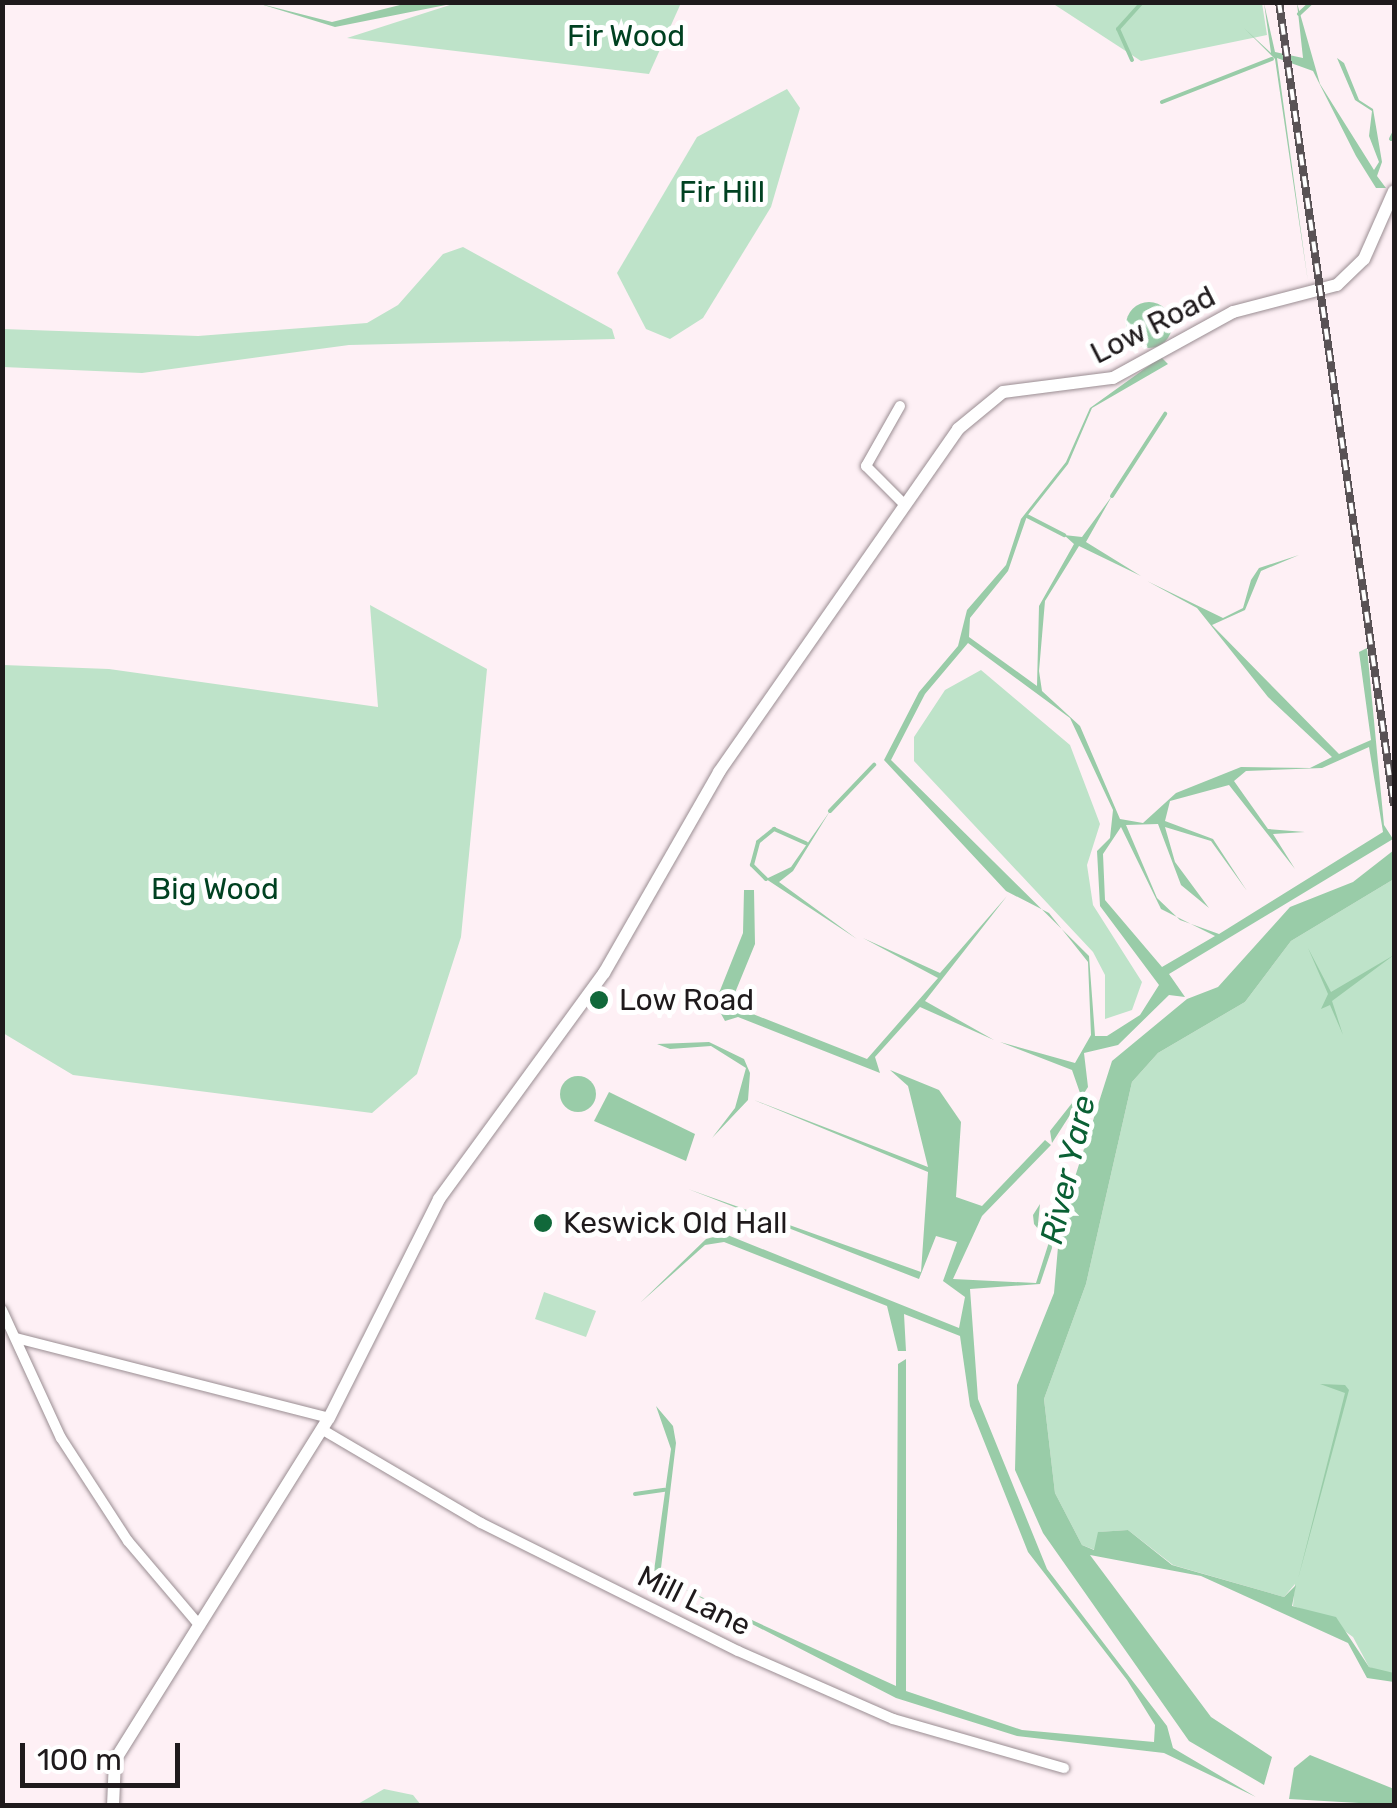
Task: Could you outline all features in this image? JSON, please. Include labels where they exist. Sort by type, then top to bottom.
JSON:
[{"type":"street","name":"Low Road","points":[[113,1806],[111,1768],[326,1424],[439,1199],[604,973],[719,772],[904,504],[989,398],[1113,378],[1233,312],[1337,284],[1358,268],[1394,191]]},
{"type":"street","points":[[900,406],[866,466],[904,504]]},
{"type":"street","points":[[2,1310],[61,1438],[128,1541],[200,1626]]},
{"type":"street","name":"Mill Lane","points":[[16,1338],[326,1424],[481,1523],[738,1651],[893,1719],[1064,1768]]},
{"type":"green space","name":"Fir Wood","points":[[456,3],[681,3],[649,74],[347,38]]},
{"type":"green space","points":[[1052,3],[1262,3],[1267,35],[1141,61]]},
{"type":"green space","name":"Fir Hill","points":[[787,89],[800,108],[771,207],[703,318],[670,339],[646,329],[617,273],[697,137]]},
{"type":"green space","points":[[463,247],[612,329],[615,339],[349,345],[142,373],[3,367],[3,329],[198,336],[367,323],[398,305],[443,254]]},
{"type":"green space","name":"Big Wood","points":[[370,605],[487,669],[461,937],[417,1074],[372,1113],[73,1075],[3,1033],[3,665],[109,669],[378,707]]},
{"type":"green space","points":[[981,670],[1070,745],[1100,824],[1087,865],[1093,905],[1142,982],[1132,1010],[1105,1019],[1105,975],[1093,952],[914,761],[914,737],[945,690]]},
{"type":"green space","points":[[1394,879],[1394,1673],[1388,1674],[1369,1667],[1353,1637],[1325,1617],[1293,1606],[1295,1584],[1284,1597],[1173,1565],[1128,1530],[1099,1532],[1095,1550],[1082,1545],[1055,1493],[1044,1399],[1086,1284],[1132,1082],[1158,1053],[1245,1002],[1291,941]]},
{"type":"green space","points":[[544,1292],[596,1311],[586,1337],[535,1319]]},
{"type":"green space","points":[[384,1789],[413,1795],[421,1805],[356,1805]]},
{"type":"shaded area","points":[[257,3],[332,22],[404,4],[456,3],[335,27]]},
{"type":"shaded area","points":[[1264,3],[1275,52],[1303,58],[1297,3],[1320,84],[1374,170],[1379,162],[1369,136],[1372,111],[1355,100],[1337,58],[1344,63],[1359,100],[1373,109],[1382,162],[1377,176],[1386,188],[1376,188],[1356,156],[1313,71],[1277,58],[1308,282],[1275,59],[1244,28],[1271,53]]},
{"type":"shaded area","points":[[1149,302],[1165,309],[1172,325],[1165,341],[1149,348],[1133,341],[1126,325],[1133,309]]},
{"type":"shaded area","points":[[1161,357],[1168,364],[1092,408],[1068,464],[1027,516],[1008,571],[970,618],[969,637],[1037,686],[1039,606],[1074,544],[1064,535],[1082,537],[1112,496],[1086,542],[1141,576],[1079,546],[1045,601],[1039,671],[1042,691],[1080,726],[1120,819],[1143,823],[1176,793],[1241,767],[1310,768],[1332,757],[1268,697],[1197,608],[1147,581],[1223,618],[1243,608],[1259,568],[1299,555],[1261,571],[1245,610],[1212,625],[1339,754],[1371,740],[1359,652],[1367,648],[1384,825],[1393,839],[1169,974],[1185,997],[1169,995],[1118,1045],[1084,1053],[1088,1087],[1052,1143],[1050,1131],[1080,1093],[1072,1070],[1000,1042],[1075,1063],[1091,1035],[1088,962],[1062,929],[1089,956],[1095,1036],[1107,1036],[1140,1015],[1159,985],[1100,906],[1097,851],[1110,838],[1113,810],[1070,718],[968,643],[925,694],[891,760],[1042,909],[1006,891],[884,760],[919,692],[958,646],[967,610],[1006,565],[1021,519],[1066,462],[1090,408]],"holes":[[[1369,747],[1383,832],[1219,934],[1191,924],[1215,936],[1162,967],[1105,900],[1103,854],[1121,827],[1161,909],[1177,917],[1157,898],[1126,825],[1158,824],[1181,885],[1209,908],[1175,862],[1165,827],[1211,841],[1247,891],[1213,839],[1165,821],[1170,801],[1229,785],[1295,869],[1273,834],[1305,832],[1268,829],[1234,781],[1246,771],[1322,768]]]},
{"type":"shaded area","points":[[830,811],[793,871],[779,882],[857,939],[766,879],[791,867]]},
{"type":"shaded area","points":[[1394,850],[1394,879],[1291,941],[1245,1002],[1158,1053],[1132,1082],[1086,1284],[1044,1399],[1055,1493],[1082,1545],[1094,1550],[1098,1532],[1128,1530],[1172,1565],[1284,1597],[1296,1585],[1292,1606],[1336,1617],[1369,1667],[1394,1673],[1394,1682],[1367,1678],[1348,1643],[1201,1576],[1090,1555],[1211,1717],[1272,1757],[1264,1785],[1189,1741],[1043,1533],[1015,1470],[1017,1385],[1054,1293],[1060,1224],[1112,1061],[1187,999],[1218,987],[1290,907],[1353,882]]},
{"type":"shaded area","points":[[744,890],[754,890],[755,944],[730,1005],[867,1059],[938,978],[863,938],[940,973],[1007,896],[925,1001],[994,1040],[920,1007],[875,1057],[880,1073],[738,1017],[725,1021],[715,1003],[743,933]]},
{"type":"shaded area","points":[[1308,948],[1331,992],[1394,955],[1332,1001],[1343,1035],[1330,1005],[1321,1009],[1328,994]]},
{"type":"shaded area","points":[[709,1042],[744,1059],[750,1073],[748,1100],[712,1138],[735,1108],[746,1068],[711,1046],[670,1049],[657,1044]]},
{"type":"shaded area","points":[[890,1070],[939,1090],[961,1122],[956,1197],[982,1206],[1045,1140],[1051,1145],[982,1216],[953,1279],[1036,1283],[1049,1242],[1034,1224],[1033,1215],[1040,1204],[1038,1224],[1051,1238],[1052,1248],[1040,1284],[970,1289],[978,1399],[1047,1569],[1167,1726],[1173,1748],[1256,1797],[1164,1753],[1017,1736],[896,1698],[684,1589],[896,1686],[898,1364],[906,1359],[906,1691],[1022,1730],[1154,1742],[1155,1725],[1127,1680],[1028,1552],[970,1406],[960,1336],[904,1314],[906,1351],[898,1351],[887,1306],[724,1242],[705,1245],[640,1303],[706,1239],[725,1234],[959,1328],[965,1297],[943,1281],[957,1242],[936,1236],[919,1279],[688,1189],[921,1272],[928,1172],[754,1100],[928,1167],[908,1086]]},
{"type":"shaded area","points":[[578,1076],[591,1081],[596,1094],[591,1107],[578,1112],[565,1107],[560,1094],[565,1081]]},
{"type":"shaded area","points":[[609,1092],[695,1134],[686,1161],[594,1121]]},
{"type":"shaded area","points":[[1320,1384],[1345,1385],[1349,1390],[1298,1579],[1345,1393]]},
{"type":"shaded area","points":[[656,1406],[673,1426],[676,1443],[661,1568],[681,1587],[654,1571],[671,1449]]},
{"type":"shaded area","points":[[1310,1755],[1394,1789],[1394,1805],[1289,1799],[1294,1768]]},
{"type":"waterway","points":[[1132,60],[1118,29],[1142,2]]},
{"type":"waterway","points":[[1299,14],[1312,2]]},
{"type":"waterway","points":[[1162,102],[1272,59]]},
{"type":"waterway","points":[[1391,139],[1394,133]]},
{"type":"waterway","points":[[1112,496],[1165,414]]},
{"type":"waterway","points":[[1027,516],[1064,535]]},
{"type":"waterway","points":[[830,811],[874,765]]},
{"type":"waterway","points":[[766,879],[752,865],[758,842],[774,829],[806,843]]},
{"type":"waterway","points":[[635,1494],[665,1490]]},
{"type":"railway","points":[[1279,2],[1394,806]]},
{"type":"place","name":"Low Road","points":[[599,1000]]},
{"type":"place","name":"Keswick Old Hall","points":[[543,1223]]},
{"type":"water label","name":"River Yare","points":[[1068,1170]]}]
